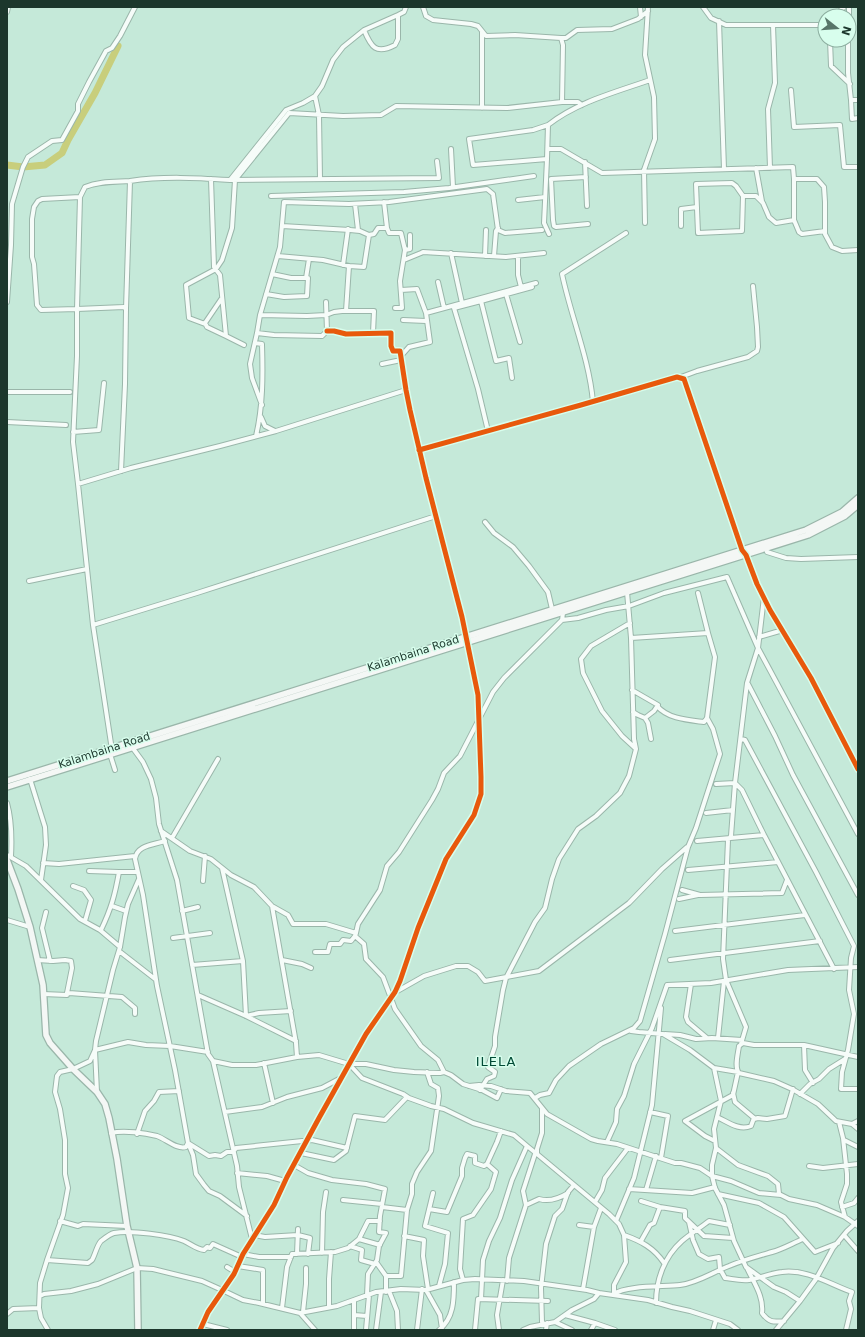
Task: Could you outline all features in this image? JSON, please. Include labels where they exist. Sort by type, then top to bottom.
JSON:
[{"type":"main road","name":"Kalambaina Road","points":[[7,781],[112,751],[552,609],[765,546],[806,530],[842,512],[858,498]]},
{"type":"main road","points":[[765,546],[814,532],[845,516],[858,505]]},
{"type":"main road","points":[[7,787],[112,751],[132,747],[563,613],[744,552]]},
{"type":"main road","points":[[8,857],[9,873],[30,927],[43,994],[46,1035],[50,1043],[97,1092],[107,1111],[117,1159],[127,1229],[137,1268],[138,1330]]},
{"type":"street","points":[[7,12],[8,7]]},
{"type":"street","points":[[7,302],[12,204],[23,166],[28,157],[52,141],[62,140],[78,111],[78,104],[106,51],[112,48],[120,36],[135,7]]},
{"type":"street","points":[[244,345],[207,327],[206,324],[190,318],[186,285],[216,269],[222,260],[232,228],[232,180],[286,110],[303,103],[314,96],[322,86],[333,60],[343,47],[364,30],[404,12],[406,7]]},
{"type":"street","points":[[422,7],[426,16],[433,20],[478,26],[486,36],[561,38],[566,38],[577,30],[612,29],[638,19],[648,9]]},
{"type":"street","points":[[640,7],[641,17]]},
{"type":"street","points":[[703,7],[711,18],[726,24],[817,25]]},
{"type":"street","points":[[645,223],[644,172],[656,139],[654,97],[645,56],[648,9]]},
{"type":"street","points":[[364,30],[369,42],[375,48],[381,50],[395,46],[398,39],[398,15]]},
{"type":"street","points":[[719,21],[724,169]]},
{"type":"street","points":[[770,168],[768,109],[775,83],[773,25]]},
{"type":"street","points":[[482,32],[482,108]]},
{"type":"street","points":[[561,38],[563,45],[562,102]]},
{"type":"street","points":[[830,48],[831,66],[850,84]]},
{"type":"street","points":[[848,48],[852,118],[858,118]]},
{"type":"street","points":[[547,159],[473,165],[469,139],[532,130],[548,125],[555,119],[582,105],[650,80]]},
{"type":"street","points":[[791,90],[794,127],[840,126],[844,167],[858,167]]},
{"type":"street","points":[[314,96],[319,114],[320,179]]},
{"type":"street","points":[[851,100],[858,100]]},
{"type":"street","points":[[232,180],[289,113],[381,115],[396,106],[508,108],[562,102],[578,102],[582,105]]},
{"type":"street","points":[[548,125],[544,223],[549,234]]},
{"type":"street","points":[[451,149],[453,187]]},
{"type":"street","points":[[548,149],[562,149],[602,173],[792,167],[794,179],[794,220],[799,232],[802,234],[825,231]]},
{"type":"street","points":[[115,770],[93,625],[73,442],[77,356],[80,197],[85,186],[102,182],[141,180],[439,178],[437,161]]},
{"type":"street","points":[[585,162],[587,206]]},
{"type":"street","points":[[756,168],[762,202],[769,217],[776,223],[794,220]]},
{"type":"street","points":[[271,196],[404,192],[534,176]]},
{"type":"street","points":[[586,177],[551,179],[552,213],[554,226],[588,224]]},
{"type":"street","points":[[211,179],[214,267],[220,275],[226,336]]},
{"type":"street","points":[[794,179],[817,179],[824,187],[825,234],[832,247],[842,250],[858,250]]},
{"type":"street","points":[[121,471],[125,384],[130,181]]},
{"type":"street","points":[[732,183],[743,196],[742,231],[698,233],[696,184],[732,183]]},
{"type":"street","points":[[262,405],[252,378],[250,366],[260,315],[278,256],[284,202],[355,204],[487,190],[493,194],[498,228],[496,231],[494,256]]},
{"type":"street","points":[[743,196],[756,196],[762,202]]},
{"type":"street","points":[[80,197],[42,199],[38,201],[34,207],[32,219],[32,257],[38,305],[41,310],[124,307],[126,309]]},
{"type":"street","points":[[518,200],[545,197]]},
{"type":"street","points":[[384,202],[389,233],[402,234],[405,250],[400,273],[402,308],[395,308]]},
{"type":"street","points":[[355,204],[358,230]]},
{"type":"street","points":[[681,226],[681,208],[697,208]]},
{"type":"street","points":[[282,226],[358,230],[368,235],[374,234],[378,228],[387,228]]},
{"type":"street","points":[[498,228],[498,230],[505,233],[542,230]]},
{"type":"street","points":[[343,265],[348,230]]},
{"type":"street","points":[[485,256],[486,230]]},
{"type":"street","points":[[593,402],[590,379],[562,274],[626,233]]},
{"type":"street","points":[[278,256],[323,260],[364,268],[368,235]]},
{"type":"street","points":[[405,250],[410,250],[410,235]]},
{"type":"street","points":[[404,260],[423,252],[506,257],[544,253]]},
{"type":"street","points":[[451,253],[462,303]]},
{"type":"street","points":[[518,256],[518,275],[521,287]]},
{"type":"street","points":[[266,294],[284,297],[307,296],[308,278],[306,278],[309,259]]},
{"type":"street","points":[[346,311],[349,266]]},
{"type":"street","points":[[272,274],[291,278],[306,278]]},
{"type":"street","points":[[438,282],[444,308]]},
{"type":"street","points":[[426,312],[536,283]]},
{"type":"street","points":[[420,450],[748,357],[757,350],[758,347],[753,286]]},
{"type":"street","points":[[488,431],[478,389],[454,308],[532,287]]},
{"type":"street","points":[[382,364],[401,358],[409,347],[430,342],[426,322],[426,312],[417,288],[401,290]]},
{"type":"street","points":[[506,294],[520,342]]},
{"type":"street","points":[[206,324],[222,298]]},
{"type":"street","points":[[481,301],[496,361],[509,358],[512,378]]},
{"type":"street","points":[[326,302],[327,331]]},
{"type":"street","points":[[260,315],[307,316],[326,315],[334,312],[346,311],[374,311],[372,334]]},
{"type":"street","points":[[403,320],[426,322]]},
{"type":"street","points":[[200,1330],[208,1312],[235,1272],[253,1237],[274,1205],[285,1181],[366,1034],[394,993],[400,981],[418,928],[446,859],[474,815],[482,786],[478,695],[447,555],[436,516],[406,390],[400,351],[393,351],[391,348],[391,333],[346,334],[327,331],[322,336],[274,335],[257,333]]},
{"type":"street","points":[[255,343],[262,344],[262,405],[256,436]]},
{"type":"street","points":[[681,377],[684,379],[744,552],[757,584],[811,678],[858,769]]},
{"type":"street","points":[[73,432],[99,430],[104,383]]},
{"type":"street","points":[[78,484],[121,471],[276,431],[406,390]]},
{"type":"street","points":[[7,392],[70,392]]},
{"type":"street","points":[[261,415],[265,426],[276,431]]},
{"type":"street","points":[[7,422],[66,425]]},
{"type":"street","points":[[93,625],[211,589],[436,516]]},
{"type":"street","points":[[485,522],[494,533],[514,548],[529,566],[548,592],[552,609]]},
{"type":"street","points":[[765,546],[767,552],[786,558],[801,559],[858,557]]},
{"type":"street","points":[[30,581],[87,569]]},
{"type":"street","points":[[316,952],[328,952],[330,944],[340,944],[343,940],[352,941],[356,934],[358,924],[380,890],[387,866],[399,852],[432,800],[444,773],[460,756],[499,684],[562,620],[578,618],[606,610],[629,606],[664,592],[728,577],[758,648],[858,834]]},
{"type":"street","points":[[480,1090],[487,1079],[494,1076],[495,1072],[488,1067],[488,1065],[495,1046],[495,1037],[506,978],[535,922],[545,908],[552,879],[559,860],[578,830],[596,816],[620,793],[628,776],[636,748],[628,592]]},
{"type":"street","points":[[535,1098],[549,1093],[556,1080],[569,1066],[601,1044],[631,1030],[640,1021],[688,847],[696,828],[720,754],[713,729],[707,718],[715,657],[698,593]]},
{"type":"street","points":[[718,1038],[725,981],[723,954],[728,840],[731,836],[735,783],[747,684],[758,648],[764,597]]},
{"type":"street","points":[[562,620],[563,613]]},
{"type":"street","points":[[630,623],[591,646],[582,659],[583,673],[602,711],[622,736],[636,748]]},
{"type":"street","points":[[759,637],[783,630]]},
{"type":"street","points":[[631,638],[708,633]]},
{"type":"street","points":[[747,684],[775,736],[793,775],[858,894]]},
{"type":"street","points":[[632,690],[658,704],[657,706],[662,712],[680,719],[704,722],[707,718]]},
{"type":"street","points":[[646,718],[657,706]]},
{"type":"street","points":[[633,712],[638,716],[646,718]]},
{"type":"street","points":[[646,718],[651,738]]},
{"type":"street","points":[[741,739],[745,740],[854,946],[850,968],[849,990],[854,1014],[842,1072],[841,1089],[858,1088]]},
{"type":"street","points":[[132,747],[143,762],[151,779],[161,831],[177,880],[208,1052],[212,1061],[224,1112],[238,1173],[239,1187],[253,1237]]},
{"type":"street","points":[[172,838],[218,759]]},
{"type":"street","points":[[30,779],[45,827],[46,845],[41,880]]},
{"type":"street","points":[[716,784],[735,783],[742,790],[764,836],[834,969]]},
{"type":"street","points":[[7,803],[10,813],[12,836],[8,857],[26,866],[67,906],[85,921],[101,930],[120,949],[156,979]]},
{"type":"street","points":[[706,813],[733,810]]},
{"type":"street","points":[[161,831],[190,851],[211,859],[231,875],[254,887],[272,906],[288,915],[293,924],[326,924],[356,934],[364,944],[366,959],[383,977],[395,1009],[421,1046],[438,1060],[444,1072],[469,1086],[497,1098],[501,1089]]},
{"type":"street","points":[[697,841],[728,840],[764,836]]},
{"type":"street","points":[[164,841],[141,848],[135,856],[137,872],[143,895],[156,979],[188,1143],[193,1155],[196,1174],[204,1185],[247,1216]]},
{"type":"street","points":[[394,993],[424,976],[456,966],[468,966],[478,972],[484,981],[539,971],[629,903],[662,869],[688,847]]},
{"type":"street","points":[[43,863],[59,864],[135,856]]},
{"type":"street","points":[[203,881],[205,856]]},
{"type":"street","points":[[688,870],[778,862]]},
{"type":"street","points":[[222,868],[243,961],[246,1016]]},
{"type":"street","points":[[89,871],[137,872]]},
{"type":"street","points":[[101,930],[116,894],[119,872]]},
{"type":"street","points":[[48,1330],[41,1318],[39,1308],[40,1283],[46,1260],[60,1221],[68,1188],[65,1174],[65,1140],[60,1109],[55,1092],[57,1076],[60,1072],[74,1069],[90,1061],[95,1050],[107,995],[120,949],[126,911],[139,878]]},
{"type":"street","points":[[679,899],[700,895],[782,893],[787,880]]},
{"type":"street","points":[[73,886],[84,890],[91,900],[85,921]]},
{"type":"street","points":[[682,890],[700,895]]},
{"type":"street","points":[[112,906],[126,911]]},
{"type":"street","points":[[272,906],[296,1040],[297,1057]]},
{"type":"street","points":[[182,912],[198,907]]},
{"type":"street","points":[[46,912],[42,928],[50,961]]},
{"type":"street","points":[[675,931],[805,915]]},
{"type":"street","points":[[7,920],[30,927]]},
{"type":"street","points":[[173,938],[210,933]]},
{"type":"street","points":[[670,960],[820,942]]},
{"type":"street","points":[[37,960],[71,961],[72,968],[67,993]]},
{"type":"street","points":[[282,960],[302,964],[311,968]]},
{"type":"street","points":[[192,965],[243,961]]},
{"type":"street","points":[[607,1142],[616,1122],[617,1109],[624,1096],[634,1064],[649,1033],[668,985],[711,983],[788,970],[858,967]]},
{"type":"street","points":[[725,981],[746,1027],[739,1046],[737,1064],[738,1072],[733,1093],[735,1102],[746,1110],[754,1119]]},
{"type":"street","points":[[691,984],[686,1017],[688,1022],[707,1038]]},
{"type":"street","points":[[43,994],[67,995],[67,993],[122,997],[135,1008],[135,1014]]},
{"type":"street","points":[[198,995],[296,1040]]},
{"type":"street","points":[[616,1221],[634,1178],[650,1112],[661,1034],[662,1001]]},
{"type":"street","points":[[246,1016],[259,1013],[291,1011]]},
{"type":"street","points":[[631,1030],[680,1035],[696,1039],[718,1038],[754,1045],[804,1045],[819,1048],[846,1057],[858,1057]]},
{"type":"street","points":[[661,1034],[690,1050],[714,1068],[774,1081],[794,1089],[818,1104],[836,1121],[852,1124],[858,1129]]},
{"type":"street","points":[[95,1050],[128,1042],[146,1045],[170,1046],[208,1052]]},
{"type":"street","points":[[804,1045],[805,1070],[813,1082]]},
{"type":"street","points":[[95,1050],[97,1092]]},
{"type":"street","points":[[212,1061],[232,1065],[256,1065],[297,1057],[319,1055],[349,1064],[366,1064],[394,1070],[444,1072]]},
{"type":"street","points":[[800,1094],[829,1069],[846,1057]]},
{"type":"street","points":[[264,1063],[273,1103]]},
{"type":"street","points":[[349,1064],[362,1078],[408,1097],[444,1109],[473,1123],[514,1135],[595,1202],[619,1224],[624,1235],[626,1262],[614,1285],[614,1294]]},
{"type":"street","points":[[714,1068],[720,1103],[714,1129],[716,1148],[712,1165],[712,1176],[715,1187],[724,1205],[733,1238],[760,1294],[763,1304],[762,1313],[766,1318],[773,1322],[784,1321]]},
{"type":"street","points":[[386,1276],[401,1276],[407,1210],[412,1194],[412,1184],[417,1172],[431,1151],[439,1096],[438,1088],[431,1084],[427,1072]]},
{"type":"street","points":[[224,1112],[262,1107],[287,1097],[322,1088],[341,1078]]},
{"type":"street","points":[[469,1086],[482,1086],[506,1091],[530,1093],[547,1114],[598,1141],[607,1142],[675,1163],[700,1168],[712,1176],[731,1181],[759,1193],[781,1195],[797,1201],[812,1203],[845,1217],[856,1225]]},
{"type":"street","points":[[754,1119],[758,1118],[767,1120],[784,1116],[794,1089]]},
{"type":"street","points":[[137,1134],[145,1111],[154,1101],[159,1092],[179,1091]]},
{"type":"street","points":[[715,1141],[705,1136],[685,1121],[720,1103],[733,1093]]},
{"type":"street","points":[[301,1152],[334,1160],[346,1152],[355,1116],[385,1120],[408,1097]]},
{"type":"street","points":[[499,1330],[497,1315],[499,1300],[505,1280],[509,1258],[526,1205],[523,1191],[535,1154],[537,1154],[542,1133],[542,1108]]},
{"type":"street","points":[[650,1112],[668,1116],[661,1158]]},
{"type":"street","points":[[717,1116],[735,1126],[745,1128],[751,1126],[754,1119]]},
{"type":"street","points":[[852,1124],[858,1121]]},
{"type":"street","points":[[839,1122],[844,1140],[846,1166],[847,1184],[841,1202],[845,1217]]},
{"type":"street","points":[[111,1132],[127,1131],[137,1134],[158,1136],[181,1148],[186,1147],[188,1143]]},
{"type":"street","points":[[487,1164],[497,1142],[500,1131]]},
{"type":"street","points":[[188,1143],[209,1156],[221,1156],[227,1152],[233,1152],[236,1148],[308,1140],[347,1148]]},
{"type":"street","points":[[844,1140],[858,1147]]},
{"type":"street","points":[[481,1299],[483,1260],[489,1241],[500,1218],[512,1180],[527,1146]]},
{"type":"street","points":[[595,1202],[602,1190],[606,1178],[628,1148]]},
{"type":"street","points":[[716,1148],[738,1165],[768,1176],[778,1184],[779,1194],[781,1195]]},
{"type":"street","points":[[429,1209],[447,1212],[462,1176],[462,1168],[467,1154],[475,1156],[476,1163],[484,1166],[487,1164]]},
{"type":"street","points":[[646,1190],[656,1156]]},
{"type":"street","points":[[463,1280],[460,1269],[463,1219],[473,1215],[491,1189],[496,1172],[487,1164]]},
{"type":"street","points":[[809,1166],[824,1168],[858,1164]]},
{"type":"street","points":[[294,1165],[308,1173],[332,1180],[366,1184],[385,1189],[379,1232],[386,1233],[380,1245],[375,1263],[368,1274],[366,1330]]},
{"type":"street","points":[[238,1173],[267,1176],[285,1181]]},
{"type":"street","points":[[526,1205],[539,1199],[545,1200],[560,1198],[574,1185]]},
{"type":"street","points":[[629,1189],[692,1193],[715,1187]]},
{"type":"street","points":[[322,1253],[323,1212],[326,1192]]},
{"type":"street","points":[[546,1330],[545,1324],[542,1322],[541,1288],[546,1244],[555,1216],[562,1209],[568,1192]]},
{"type":"street","points":[[433,1193],[425,1226],[448,1232],[445,1264],[439,1286]]},
{"type":"street","points":[[718,1194],[759,1203],[784,1217],[815,1252],[838,1243]]},
{"type":"street","points":[[842,1207],[854,1203],[858,1198]]},
{"type":"street","points":[[343,1200],[407,1210]]},
{"type":"street","points":[[641,1201],[660,1207],[684,1211],[685,1218],[704,1236],[733,1238]]},
{"type":"street","points":[[641,1241],[650,1225],[654,1224],[660,1207]]},
{"type":"street","points":[[583,1289],[594,1227],[601,1208]]},
{"type":"street","points":[[60,1221],[78,1226],[83,1224],[168,1236],[186,1242],[198,1249],[204,1250],[207,1247],[210,1248],[213,1244],[242,1256],[291,1257]]},
{"type":"street","points":[[282,1308],[287,1267],[292,1254],[331,1252],[350,1246],[359,1239],[368,1221],[380,1221]]},
{"type":"street","points":[[656,1302],[656,1286],[664,1263],[679,1244],[709,1221],[730,1226]]},
{"type":"street","points":[[776,1330],[800,1301],[817,1277],[833,1248],[844,1235],[856,1225],[858,1221]]},
{"type":"street","points":[[689,1222],[699,1254],[708,1259],[718,1257],[720,1269],[725,1278],[736,1280],[752,1279],[782,1272],[799,1272],[817,1277],[852,1292],[849,1301],[851,1309],[846,1330]]},
{"type":"street","points":[[579,1225],[594,1227]]},
{"type":"street","points":[[297,1254],[298,1228]]},
{"type":"street","points":[[46,1260],[88,1262],[92,1260],[99,1243],[113,1234],[127,1229]]},
{"type":"street","points":[[253,1237],[297,1235],[310,1238],[308,1254]]},
{"type":"street","points":[[624,1235],[641,1241],[652,1249],[664,1263]]},
{"type":"street","points":[[844,1235],[858,1251]]},
{"type":"street","points":[[404,1236],[424,1240],[423,1256],[425,1289],[417,1330]]},
{"type":"street","points":[[359,1239],[380,1245]]},
{"type":"street","points":[[614,1294],[617,1292],[656,1286],[681,1285],[693,1282],[720,1269],[758,1255],[773,1252],[803,1239]]},
{"type":"street","points":[[350,1246],[362,1250],[361,1260],[375,1263],[386,1276],[388,1291],[397,1311],[398,1330]]},
{"type":"street","points":[[329,1307],[331,1252]]},
{"type":"street","points":[[238,1266],[263,1270],[263,1304]]},
{"type":"street","points":[[227,1267],[235,1272]]},
{"type":"street","points":[[40,1296],[44,1294],[71,1291],[98,1284],[137,1268],[153,1269],[180,1275],[202,1281],[243,1300],[301,1312],[329,1307],[381,1292],[401,1289],[425,1289],[463,1280],[505,1280],[583,1289],[599,1293],[648,1300],[690,1311],[730,1324],[738,1330]]},
{"type":"street","points":[[306,1268],[306,1284],[301,1312],[315,1330]]},
{"type":"street","points":[[747,1268],[800,1301]]},
{"type":"street","points":[[441,1329],[450,1316],[454,1303],[454,1282]]},
{"type":"street","points":[[425,1289],[440,1315],[441,1329]]},
{"type":"street","points":[[376,1330],[381,1292]]},
{"type":"street","points":[[525,1330],[530,1327],[555,1322],[594,1299],[599,1293]]},
{"type":"street","points":[[475,1330],[478,1299],[548,1302]]},
{"type":"street","points":[[354,1300],[354,1330]]},
{"type":"street","points":[[7,1314],[13,1309],[39,1308]]},
{"type":"street","points":[[565,1315],[614,1330]]},
{"type":"street","points":[[354,1316],[367,1316]]},
{"type":"street","points":[[713,1330],[716,1320]]},
{"type":"street","points":[[555,1322],[572,1330]]},
{"type":"street","points":[[591,1330],[595,1323]]},
{"type":"street","points":[[203,1324],[227,1330]]},
{"type":"waterway","points":[[7,165],[23,167],[45,165],[62,153],[95,93],[118,46]]},
{"type":"cycle path","points":[[200,1330],[208,1312],[234,1274],[243,1254],[274,1205],[287,1177],[366,1034],[395,992],[418,928],[446,859],[474,815],[481,794],[478,695],[462,617],[410,410],[400,351],[393,351],[391,346],[391,333],[346,334],[327,331]]},
{"type":"cycle path","points":[[419,450],[677,377],[684,379],[742,550],[746,555],[757,584],[770,610],[811,678],[858,769]]},
{"type":"district","name":"ILELA","points":[[496,1061]]}]
